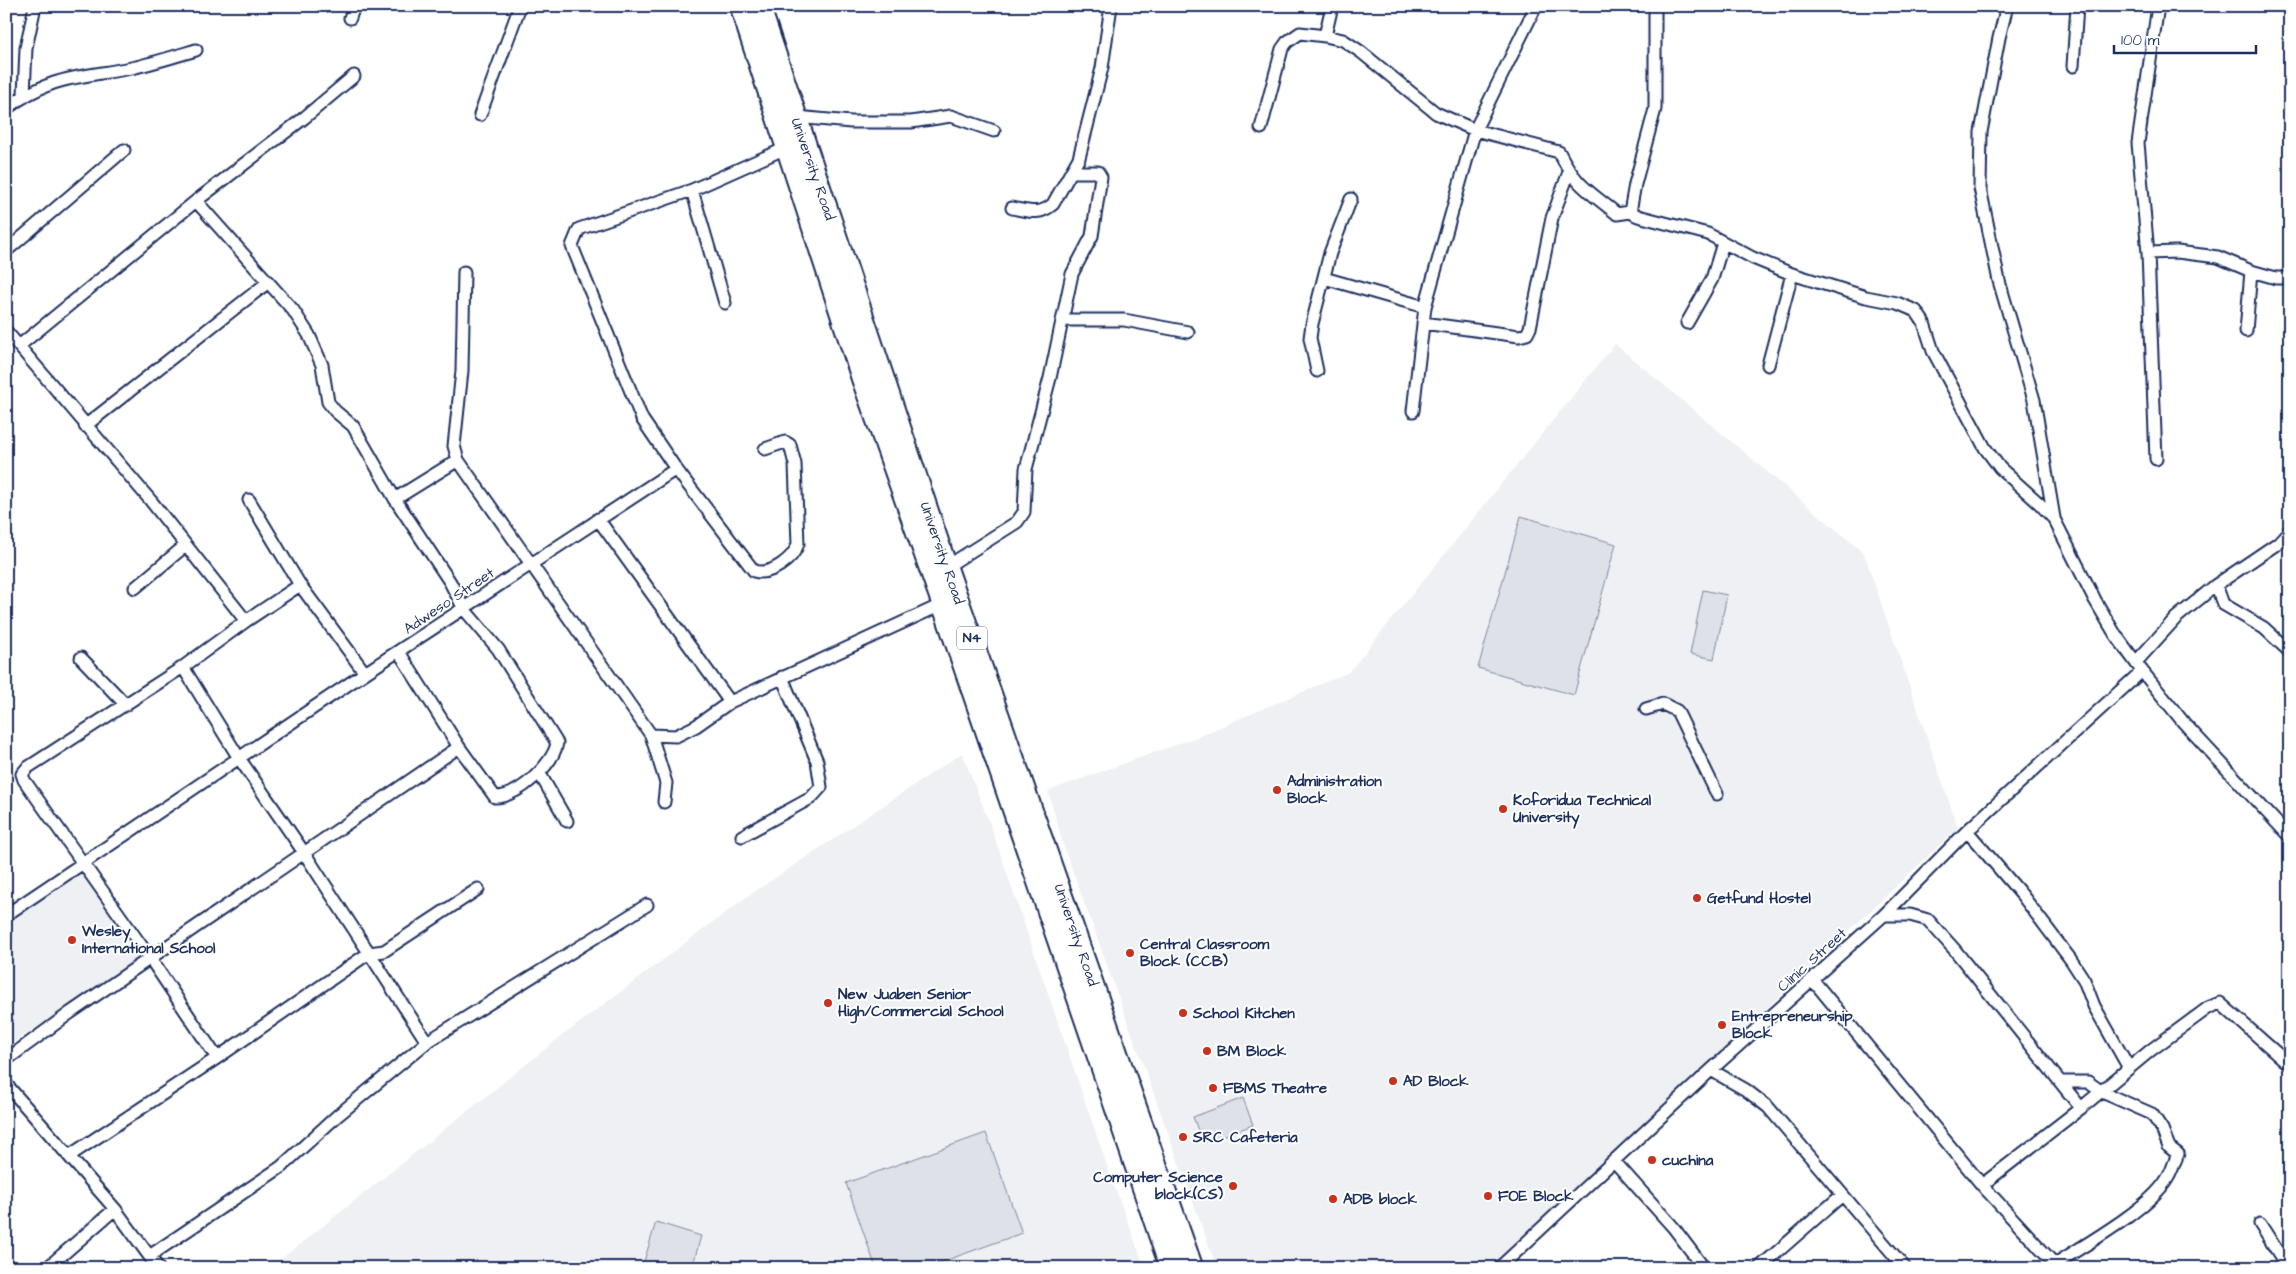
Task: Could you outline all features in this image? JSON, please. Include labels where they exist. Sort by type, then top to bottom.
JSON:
[{"type":"highway","name":"University Road","points":[[741,6],[863,380],[943,604],[1171,1268]]},
{"type":"highway","name":"University Road","points":[[759,6],[946,567],[1192,1268]]},
{"type":"street","points":[[24,95],[26,48],[35,6]]},
{"type":"street","points":[[350,18],[354,6]]},
{"type":"street","points":[[480,115],[520,6]]},
{"type":"street","points":[[1012,208],[1039,213],[1047,209],[1053,204],[1079,158],[1102,68],[1111,6]]},
{"type":"street","points":[[1326,36],[1332,6]]},
{"type":"street","points":[[1413,411],[1425,307],[1475,130],[1536,6]]},
{"type":"street","points":[[1630,212],[1635,184],[1655,109],[1654,6]]},
{"type":"street","points":[[2007,6],[1981,132],[1980,188],[1999,281],[2034,400],[2054,519]]},
{"type":"street","points":[[2073,66],[2077,6]]},
{"type":"street","points":[[2156,459],[2148,253],[2138,143],[2158,6]]},
{"type":"street","points":[[1261,128],[1282,49],[1287,42],[1300,33],[1343,40],[1361,52],[1436,113],[1475,130],[1558,152],[1569,172],[1586,192],[1617,214],[1630,212],[1638,216],[1708,234],[1723,243],[1792,274],[1866,297],[1897,303],[1916,311],[1924,323],[1933,351],[1985,448],[2000,468],[2042,504],[2054,519],[2095,600],[2115,634],[2184,723],[2290,837]]},
{"type":"street","points":[[6,110],[24,95],[58,81],[135,67],[196,50]]},
{"type":"street","points":[[19,346],[196,201],[304,118],[354,76]]},
{"type":"street","points":[[796,117],[851,122],[911,122],[952,116],[994,131]]},
{"type":"street","points":[[765,449],[785,442],[790,445],[795,464],[798,544],[796,551],[776,568],[758,572],[754,571],[676,469],[642,419],[572,246],[578,229],[692,190],[786,148]]},
{"type":"street","points":[[6,251],[124,150]]},
{"type":"street","points":[[946,567],[1022,518],[1024,512],[1026,469],[1050,378],[1072,274],[1092,236],[1101,177],[1098,172],[1071,172]]},
{"type":"street","points":[[1423,323],[1519,336],[1527,334],[1530,328],[1552,218],[1569,172]]},
{"type":"street","points":[[692,190],[725,303]]},
{"type":"street","points":[[1317,371],[1310,338],[1312,324],[1330,253],[1352,199]]},
{"type":"street","points":[[196,201],[293,310],[309,335],[322,365],[328,402],[335,411],[353,426],[395,499],[450,582],[464,609],[498,650],[556,743],[556,748],[540,774],[505,797],[495,797],[459,747],[399,652]]},
{"type":"street","points":[[1687,323],[1712,279],[1723,243]]},
{"type":"street","points":[[2148,253],[2177,252],[2218,257],[2251,271],[2276,278],[2290,278]]},
{"type":"street","points":[[2246,331],[2251,271]]},
{"type":"street","points":[[464,272],[462,371],[454,446],[458,460],[651,735],[666,783],[664,802]]},
{"type":"street","points":[[1768,365],[1792,274]]},
{"type":"street","points":[[1324,278],[1425,307]]},
{"type":"street","points":[[85,426],[267,283]]},
{"type":"street","points":[[1062,320],[1124,320],[1188,332]]},
{"type":"street","points":[[6,330],[186,545],[246,621]]},
{"type":"street","points":[[395,499],[458,460]]},
{"type":"street","name":"Adweso Street","points":[[6,915],[365,673],[676,469]]},
{"type":"street","points":[[249,500],[300,585],[365,673]]},
{"type":"street","points":[[598,519],[730,702]]},
{"type":"street","name":"Clinic Street","points":[[1499,1268],[1711,1070],[1884,915],[1967,831],[2139,666],[2176,618],[2216,585],[2278,543],[2290,530]]},
{"type":"street","points":[[135,588],[186,545]]},
{"type":"street","points":[[217,1058],[150,958],[24,780],[22,774],[27,768],[183,667],[246,621],[300,585]]},
{"type":"street","points":[[2216,585],[2223,604],[2264,628],[2290,652]]},
{"type":"street","points":[[651,735],[676,736],[696,726],[730,702],[943,604]]},
{"type":"street","points":[[81,658],[126,705]]},
{"type":"street","points":[[183,667],[239,758],[305,854],[427,1042]]},
{"type":"street","points":[[742,836],[811,798],[821,787],[817,761],[782,677]]},
{"type":"street","points":[[1646,709],[1662,704],[1677,711],[1717,794]]},
{"type":"street","points":[[6,1060],[150,958],[305,854],[459,747]]},
{"type":"street","points":[[540,774],[567,821]]},
{"type":"street","points":[[1967,831],[2022,895],[2071,960],[2084,980],[2094,1006],[2129,1068]]},
{"type":"street","points":[[69,1156],[217,1058],[369,953],[384,951],[478,889]]},
{"type":"street","points":[[151,1255],[281,1168],[337,1116],[427,1042],[647,905]]},
{"type":"street","points":[[1884,915],[1910,915],[1928,920],[1954,949],[2081,1108]]},
{"type":"street","points":[[1812,979],[1982,1185],[2057,1266],[2127,1218],[2147,1200],[2167,1180],[2178,1154],[2169,1148],[2162,1129],[2152,1114],[2102,1092],[2088,1082],[2062,1082]]},
{"type":"street","points":[[1982,1185],[2102,1092],[2129,1068],[2208,1008],[2220,1003],[2290,1065]]},
{"type":"street","points":[[1711,1070],[1746,1090],[1768,1107],[1905,1268]]},
{"type":"street","points":[[6,1084],[115,1209],[151,1255],[158,1268]]},
{"type":"street","points":[[1614,1161],[1673,1227],[1704,1268]]},
{"type":"street","points":[[1759,1268],[1842,1196]]},
{"type":"street","points":[[47,1268],[115,1209]]},
{"type":"street","points":[[2260,1224],[2288,1268]]},
{"type":"shaded area","name":"Koforidua Technical University","points":[[1615,344],[1864,553],[1958,828],[1491,1268],[1217,1268],[1063,844],[1048,791],[1197,737],[1349,672]]},
{"type":"shaded area","points":[[1521,516],[1616,544],[1574,695],[1478,668]]},
{"type":"shaded area","points":[[1703,590],[1727,595],[1714,659],[1690,654]]},
{"type":"shaded area","name":"New Juaben Senior High/Commercial School","points":[[962,753],[990,824],[1112,1180],[1145,1268],[270,1268],[558,1039],[745,898]]},
{"type":"shaded area","name":"Wesley International School","points":[[80,870],[139,956],[63,1010],[6,1047],[6,921]]},
{"type":"shaded area","points":[[1243,1098],[1253,1125],[1203,1143],[1193,1117]]},
{"type":"shaded area","points":[[986,1133],[1022,1233],[925,1268],[876,1268],[846,1183]]},
{"type":"shaded area","points":[[656,1222],[701,1236],[692,1268],[642,1268]]},
{"type":"place","name":"Administration Block","points":[[1277,790]]},
{"type":"place","name":"Koforidua Technical University","points":[[1503,809]]},
{"type":"place","name":"Getfund Hostel","points":[[1697,898]]},
{"type":"place","name":"Wesley International School","points":[[72,940]]},
{"type":"place","name":"Central Classroom Block (CCB)","points":[[1130,953]]},
{"type":"place","name":"New Juaben Senior High/Commercial School","points":[[828,1003]]},
{"type":"place","name":"School Kitchen","points":[[1183,1013]]},
{"type":"place","name":"Entrepreneurship Block","points":[[1722,1025]]},
{"type":"place","name":"BM Block","points":[[1207,1051]]},
{"type":"place","name":"AD Block","points":[[1393,1081]]},
{"type":"place","name":"FBMS Theatre","points":[[1213,1088]]},
{"type":"place","name":"SRC Cafeteria","points":[[1183,1137]]},
{"type":"place","name":"cuchina","points":[[1652,1160]]},
{"type":"place","name":"Computer Science block(CS)","points":[[1233,1186]]},
{"type":"place","name":"FOE Block","points":[[1488,1196]]},
{"type":"place","name":"ADB block","points":[[1333,1199]]}]
